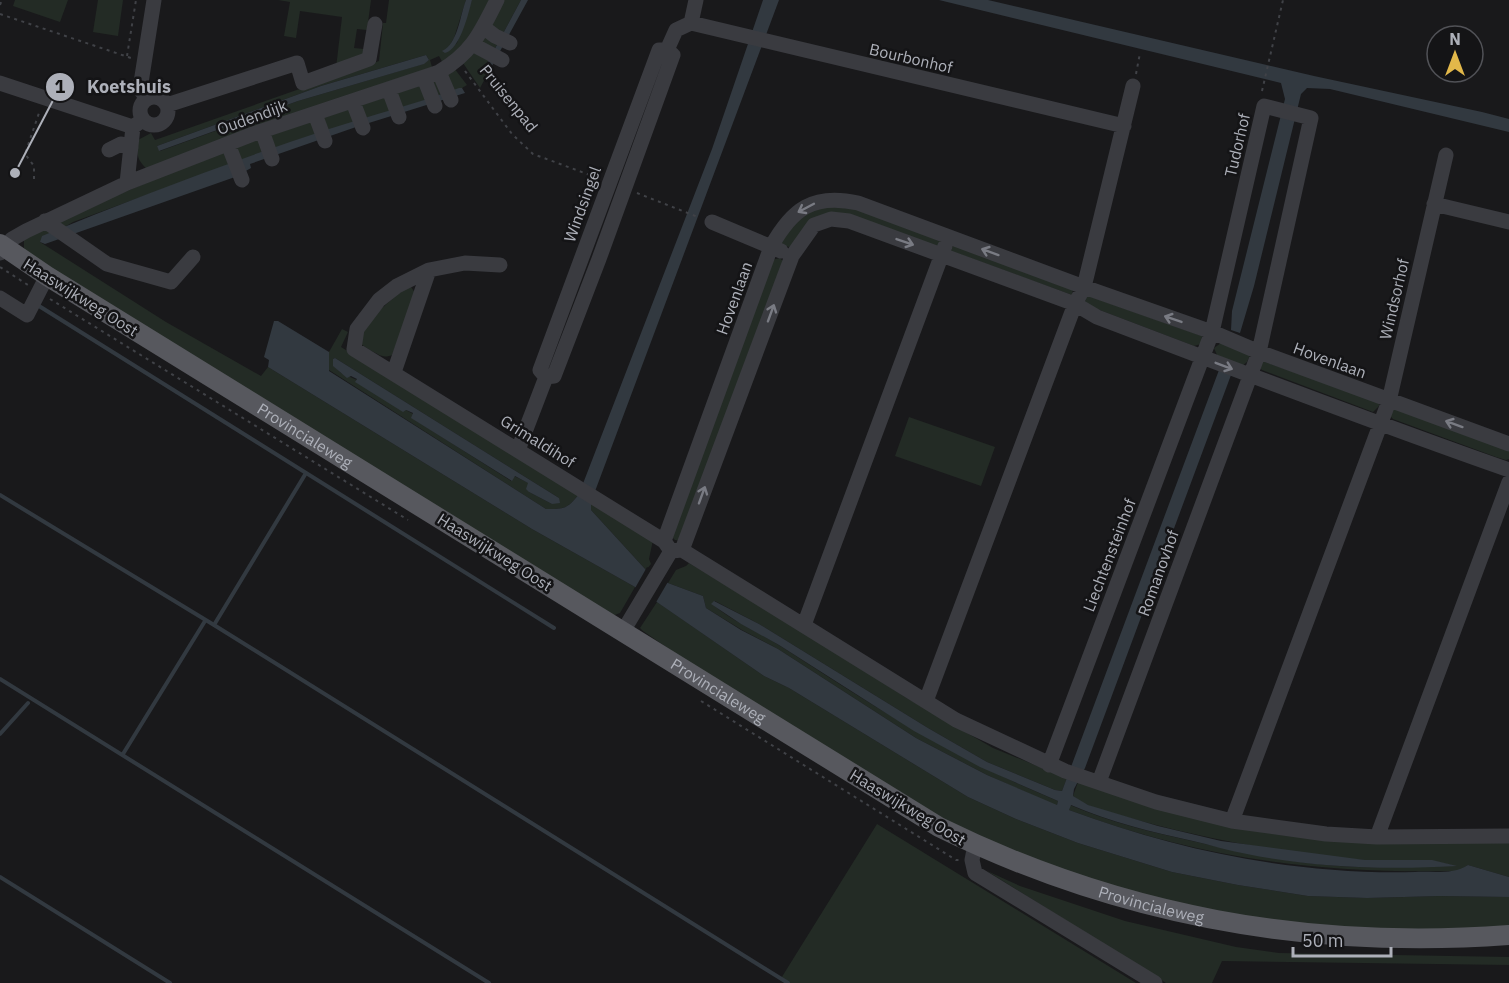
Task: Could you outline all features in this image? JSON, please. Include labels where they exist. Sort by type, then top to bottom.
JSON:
[{"type":"main road","name":"Provincialeweg","points":[[2,248],[43,284],[627,626],[939,827],[974,853],[1176,913],[1237,925],[1373,937],[1509,935]]},
{"type":"street","points":[[147,99],[140,89],[154,0]]},
{"type":"street","name":"Oudendijk","points":[[2,248],[12,239],[56,229],[127,183],[230,151],[267,146],[315,114],[357,115],[394,103],[424,78],[458,61],[472,45],[489,32],[497,0]]},
{"type":"street","points":[[691,23],[696,0]]},
{"type":"street","name":"Bourbonhof","points":[[691,23],[1124,126]]},
{"type":"street","name":"Windsingel","points":[[667,50],[676,30],[691,23]]},
{"type":"street","points":[[167,105],[297,63],[303,83],[369,59],[375,24]]},
{"type":"street","points":[[489,32],[510,43]]},
{"type":"street","points":[[472,45],[502,60]]},
{"type":"street","name":"Windsingel","points":[[659,50],[667,50],[673,55],[625,188],[554,376],[546,377],[540,370],[609,183],[659,50]]},
{"type":"street","points":[[439,72],[449,95]]},
{"type":"street","points":[[424,78],[432,100]]},
{"type":"street","points":[[0,83],[43,98],[138,123],[150,125],[159,124],[168,114],[165,101],[156,97],[147,99],[140,111],[138,123],[131,147],[127,183]]},
{"type":"street","points":[[926,701],[1075,304],[1084,287],[1133,86]]},
{"type":"street","name":"Tudorhof","points":[[1212,332],[1264,106],[1311,118],[1259,352]]},
{"type":"street","points":[[315,114],[323,136]]},
{"type":"street","points":[[109,150],[121,144],[131,147]]},
{"type":"street","points":[[230,151],[242,180]]},
{"type":"street","name":"Windsorhof","points":[[1389,401],[1446,155]]},
{"type":"street","name":"Hovenlaan","points":[[672,547],[771,247],[783,226],[800,210],[820,201],[841,199],[858,203],[1212,332],[1259,352],[1509,444]]},
{"type":"street","points":[[1434,204],[1509,222]]},
{"type":"street","name":"Hovenlaan","points":[[627,626],[672,547],[792,256],[814,225],[831,219],[849,221],[1075,304],[1098,317],[1251,376],[1509,470]]},
{"type":"street","points":[[707,220],[792,256]]},
{"type":"street","points":[[56,229],[107,264],[171,282],[193,257]]},
{"type":"street","points":[[804,626],[948,237]]},
{"type":"street","name":"Grimaldihof","points":[[500,265],[465,263],[429,270],[397,286],[379,300],[357,329],[354,349],[599,499],[672,547]]},
{"type":"street","points":[[394,372],[429,270]]},
{"type":"street","points":[[0,298],[27,315],[43,284]]},
{"type":"street","points":[[1203,357],[1212,332]]},
{"type":"street","points":[[1251,376],[1259,352]]},
{"type":"street","name":"Liechtensteinhof","points":[[1049,765],[1203,357]]},
{"type":"street","name":"Romanovhof","points":[[1092,780],[1251,376]]},
{"type":"street","name":"Windsingel","points":[[518,450],[546,377]]},
{"type":"street","points":[[1232,821],[1389,401]]},
{"type":"street","points":[[1377,837],[1509,482]]},
{"type":"street","points":[[672,547],[956,720],[1065,771],[1156,802],[1232,821],[1326,834],[1377,837],[1509,836]]},
{"type":"street","name":"Haaswijkweg Oost","points":[[974,853],[975,873],[1155,983]]},
{"type":"path","points":[[0,5],[2,0]]},
{"type":"path","points":[[127,56],[136,0]]},
{"type":"path","points":[[1263,84],[1283,0]]},
{"type":"path","points":[[0,14],[144,62]]},
{"type":"path","points":[[1133,86],[1140,53]]},
{"type":"path","name":"Pruisenpad","points":[[458,61],[512,134],[533,154],[609,183]]},
{"type":"path","points":[[34,179],[34,166],[25,154],[43,98]]},
{"type":"path","points":[[625,188],[707,220]]},
{"type":"path","name":"Haaswijkweg Oost","points":[[0,267],[43,284],[410,521]]},
{"type":"path","name":"Haaswijkweg Oost","points":[[694,696],[956,860],[974,853]]},
{"type":"shaded area","points":[[15,0],[68,0],[60,22],[13,6]]},
{"type":"shaded area","points":[[98,0],[123,0],[118,36],[93,32]]},
{"type":"shaded area","points":[[278,0],[371,0],[367,30],[357,29],[354,48],[364,49],[364,58],[336,68],[342,17],[300,11],[296,38],[284,36],[290,2]]},
{"type":"shaded area","points":[[389,0],[466,0],[454,38],[445,53],[457,43],[472,0],[493,0],[475,34],[444,65],[439,56],[430,60],[432,67],[147,169],[139,159],[138,140],[151,133],[155,140],[379,61],[383,23],[386,23]],"holes":[[[426,55],[429,60],[423,64],[298,101],[160,151],[157,146],[321,86]]]},
{"type":"shaded area","points":[[466,0],[472,0],[463,31],[455,45],[445,53],[442,51],[455,36]]},
{"type":"shaded area","points":[[502,0],[521,0],[483,71],[487,75],[480,88],[463,63]]},
{"type":"shaded area","points":[[521,0],[528,0],[487,75],[483,71]]},
{"type":"shaded area","points":[[763,0],[779,0],[591,502],[591,510],[646,570],[668,583],[703,596],[706,608],[778,649],[916,738],[987,775],[1057,805],[1058,801],[980,767],[914,731],[711,604],[714,601],[759,624],[987,762],[1062,791],[1219,370],[1231,375],[1073,796],[1088,805],[1158,826],[1221,841],[1365,860],[1432,860],[1457,866],[1351,867],[1273,859],[1147,830],[1101,817],[1071,805],[1069,810],[1153,837],[1239,858],[1283,865],[1371,872],[1415,872],[1449,871],[1468,865],[1509,877],[1509,897],[1308,896],[1238,885],[1172,872],[1078,843],[1016,819],[968,797],[789,688],[764,676],[635,587],[532,529],[268,367],[269,360],[264,357],[274,321],[278,321],[329,352],[329,371],[546,509],[562,508],[571,503],[579,494],[712,149]]},
{"type":"shaded area","points":[[939,0],[988,0],[1314,76],[1482,112],[1509,119],[1509,132],[1330,89],[1307,88],[1301,94],[1254,286],[1240,333],[1231,330],[1232,311],[1285,99],[1281,83]]},
{"type":"shaded area","points":[[426,55],[429,60],[424,64],[298,101],[159,151],[157,146],[321,86]]},
{"type":"shaded area","points":[[454,68],[467,85],[462,88],[239,161],[73,222],[40,242],[166,322],[261,376],[268,367],[532,529],[635,587],[620,613],[612,616],[28,254],[24,248],[24,240],[44,225],[263,135]]},
{"type":"shaded area","points":[[462,88],[465,93],[356,127],[250,164],[251,168],[235,177],[45,244],[40,242],[42,236],[149,193],[329,129]]},
{"type":"shaded area","points":[[842,203],[941,241],[937,249],[832,216],[789,247],[781,245],[782,234],[806,211]]},
{"type":"shaded area","points":[[953,245],[1073,288],[1072,295],[951,251]]},
{"type":"shaded area","points":[[780,258],[785,263],[682,541],[675,540],[670,535],[771,260]]},
{"type":"shaded area","points":[[411,287],[416,294],[392,355],[381,355],[361,344],[361,334],[371,320],[386,304],[406,288]]},
{"type":"shaded area","points":[[1086,295],[1202,336],[1201,344],[1194,346],[1089,306],[1085,302]]},
{"type":"shaded area","points":[[342,329],[348,332],[341,347],[579,494],[565,507],[546,509],[329,370],[329,352]],"holes":[[[335,358],[559,498],[552,504],[529,492],[529,483],[514,476],[511,481],[412,418],[413,414],[356,382],[357,380],[341,373],[334,366],[333,359]]]},
{"type":"shaded area","points":[[1221,343],[1250,355],[1247,362],[1242,366],[1217,355],[1214,348]]},
{"type":"shaded area","points":[[335,358],[559,498],[560,503],[552,504],[529,492],[526,489],[528,483],[515,476],[512,481],[411,418],[413,413],[406,410],[403,412],[355,382],[357,379],[351,376],[347,378],[333,366]]},
{"type":"shaded area","points":[[1262,361],[1379,402],[1379,406],[1373,412],[1262,370],[1260,368]]},
{"type":"shaded area","points":[[1393,407],[1509,449],[1509,459],[1496,457],[1393,419],[1389,415]]},
{"type":"shaded area","points":[[909,417],[995,447],[981,486],[895,456]]},
{"type":"shaded area","points":[[591,502],[653,540],[649,559],[651,564],[646,570],[591,510]]},
{"type":"shaded area","points":[[689,563],[905,697],[993,748],[1067,778],[1062,791],[1055,790],[987,762],[759,624],[715,601],[712,604],[916,731],[986,768],[1058,801],[1057,806],[987,775],[916,738],[778,649],[706,608],[703,596],[668,583],[676,570]]},
{"type":"shaded area","points":[[657,602],[764,676],[789,688],[968,797],[1016,819],[1078,843],[1172,872],[1238,885],[1308,896],[1509,897],[1509,933],[1360,931],[1238,921],[1058,872],[934,815],[708,676],[640,628]]},
{"type":"shaded area","points":[[1078,782],[1205,821],[1509,842],[1509,877],[1468,865],[1459,871],[1358,870],[1309,866],[1213,852],[1118,827],[1069,810],[1070,805],[1100,817],[1146,830],[1275,858],[1358,867],[1454,866],[1431,861],[1363,860],[1302,853],[1240,844],[1179,831],[1083,803],[1073,796]]},
{"type":"shaded area","points":[[877,824],[1136,983],[785,983],[780,980]]},
{"type":"shaded area","points":[[987,871],[1020,886],[1125,921],[1236,947],[1279,953],[1509,957],[1509,965],[1222,961],[1212,983],[1166,983]]},
{"type":"pier","points":[[647,567],[669,580],[655,604],[634,590]]},
{"type":"waterway","points":[[39,306],[554,628]]},
{"type":"waterway","points":[[214,625],[306,473]]},
{"type":"waterway","points":[[0,495],[214,625],[788,983]]},
{"type":"waterway","points":[[123,754],[205,621]]},
{"type":"waterway","points":[[0,679],[489,983]]},
{"type":"waterway","points":[[0,734],[28,703]]},
{"type":"waterway","points":[[0,877],[170,983]]},
{"type":"place","name":"Koetshuis","points":[[15,173]]}]
